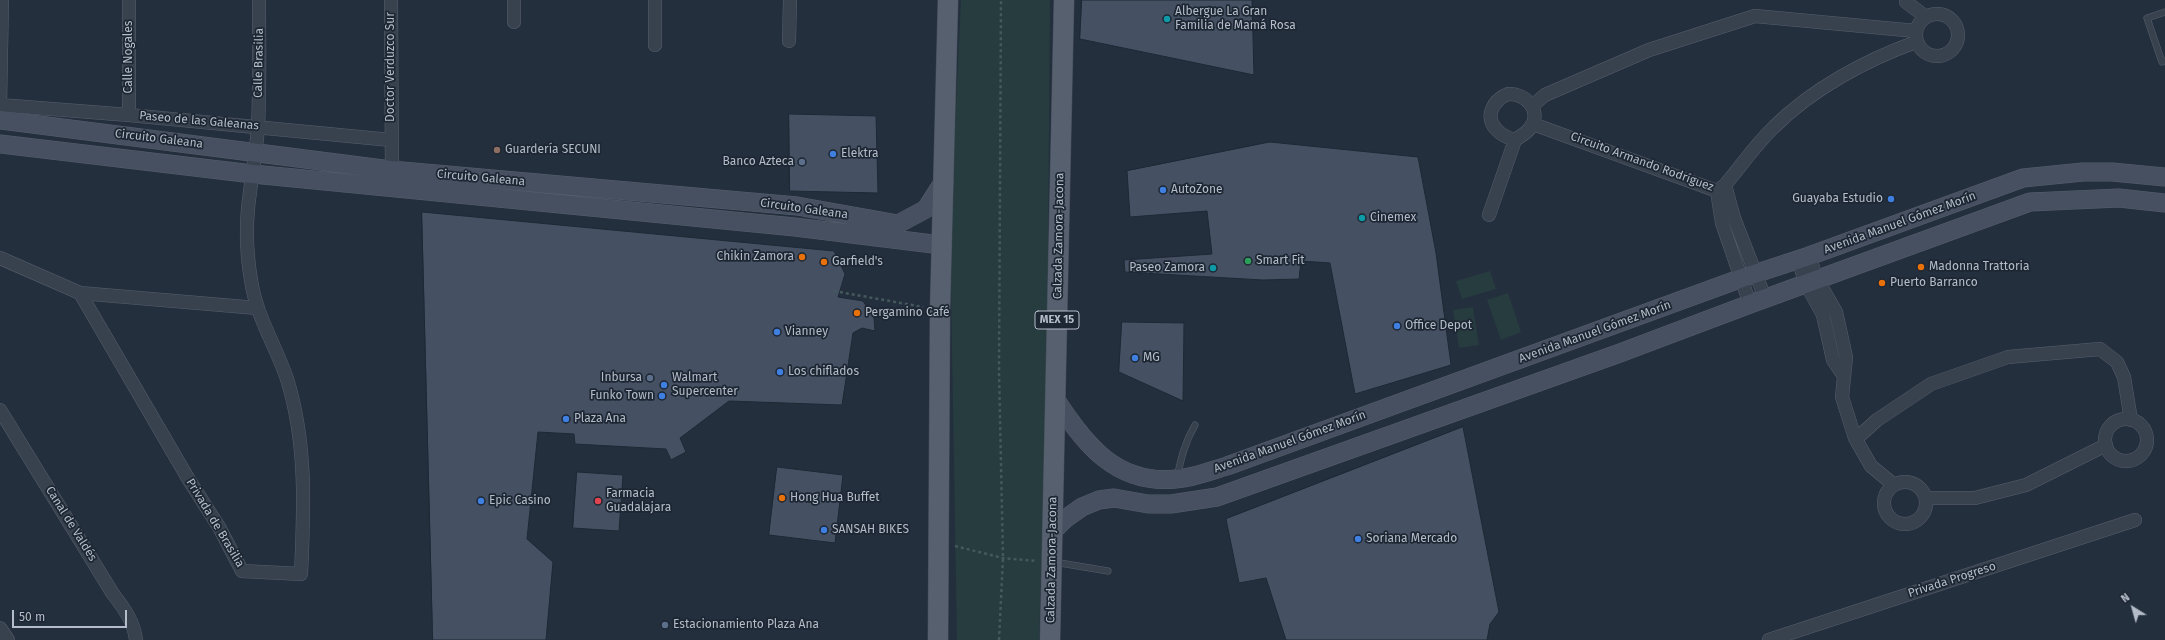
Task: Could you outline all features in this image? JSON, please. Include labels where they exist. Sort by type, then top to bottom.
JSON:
[{"type":"main road","points":[[938,640],[941,245],[948,0]]},
{"type":"main road","name":"Calzada Zamora-Jacona","points":[[1050,640],[1064,0]]},
{"type":"street","points":[[0,105],[2,0]]},
{"type":"street","name":"Calle Nogales","points":[[129,0],[129,115]]},
{"type":"street","name":"Calle Brasilia","points":[[255,151],[258,127],[259,0]]},
{"type":"street","name":"Doctor Verduzco Sur","points":[[391,0],[392,188]]},
{"type":"street","points":[[514,0],[514,22]]},
{"type":"street","points":[[655,0],[655,45]]},
{"type":"street","points":[[789,41],[790,0]]},
{"type":"street","points":[[1906,0],[1906,2],[1926,17]]},
{"type":"street","points":[[1939,14],[1952,20],[1958,32],[1956,46],[1945,55],[1931,56],[1920,48],[1916,36],[1926,17],[1939,14]]},
{"type":"street","points":[[1532,106],[1545,95],[1649,50],[1755,16],[1916,36]]},
{"type":"street","name":"Circuito Armando Rodríguez","points":[[1533,124],[1721,188],[1774,127],[1827,84],[1916,36]]},
{"type":"street","points":[[1489,216],[1515,140],[1524,134],[1533,124],[1534,112],[1532,106],[1528,100],[1515,94],[1502,96],[1492,107],[1490,114],[1494,128],[1499,133],[1515,140]]},
{"type":"street","name":"Paseo de las Galeanas","points":[[0,105],[391,137]]},
{"type":"street","name":"Circuito Galeana","points":[[0,120],[255,151],[391,170],[797,206],[898,224],[926,209],[944,181]]},
{"type":"street","name":"Circuito Galeana","points":[[0,144],[253,174],[795,227],[941,245]]},
{"type":"street","name":"Privada de Brasilia","points":[[80,293],[189,480],[219,527],[242,571],[301,574],[304,491],[302,449],[296,416],[286,379],[257,308],[251,281],[248,246],[248,209],[255,151]]},
{"type":"street","points":[[2083,172],[2084,198]]},
{"type":"street","name":"Avenida Manuel Gómez Morín","points":[[1056,400],[1084,440],[1104,458],[1128,474],[1151,480],[1177,479],[1233,464],[1749,275],[1804,258],[2023,178],[2083,172],[2112,172],[2165,177]]},
{"type":"street","points":[[1721,188],[1734,218],[1749,275],[1758,301]]},
{"type":"street","name":"Avenida Manuel Gómez Morín","points":[[1053,531],[1065,519],[1082,507],[1099,500],[1114,498],[1148,504],[1171,504],[1217,497],[1620,353],[1812,281],[2030,202],[2084,198],[2119,198],[2165,203]]},
{"type":"street","points":[[795,227],[797,206]]},
{"type":"street","points":[[0,258],[80,293],[257,308]]},
{"type":"street","points":[[1804,258],[1823,315],[1833,360],[1844,376],[1842,397],[1856,439],[1871,466],[1894,485]]},
{"type":"street","points":[[1856,439],[1878,420],[1931,384],[2008,357],[2100,349],[2117,362],[2124,377],[2131,420]]},
{"type":"street","name":"Canal de Valdés","points":[[0,410],[113,594],[127,612],[135,632],[136,640]]},
{"type":"street","points":[[2124,419],[2131,420],[2137,422],[2145,432],[2146,446],[2143,452],[2132,460],[2119,460],[2113,456],[2106,445],[2105,438],[2111,425],[2124,419]]},
{"type":"street","points":[[1926,498],[1975,498],[2026,485],[2106,445]]},
{"type":"street","points":[[1905,482],[1916,484],[1921,488],[1926,498],[1925,511],[1916,521],[1904,524],[1897,522],[1888,514],[1885,508],[1886,495],[1894,485],[1905,482]]},
{"type":"street","name":"Privada Progreso","points":[[1770,640],[2135,520]]},
{"type":"street","points":[[0,628],[8,640]]},
{"type":"lane","points":[[2165,12],[2147,18],[2162,62],[2165,61]]},
{"type":"lane","points":[[1177,479],[1181,454],[1187,438],[1195,425]]},
{"type":"lane","points":[[1052,562],[1108,571]]},
{"type":"path","points":[[999,640],[1003,558],[999,371],[1001,0]]},
{"type":"path","points":[[834,291],[940,310]]},
{"type":"path","points":[[939,542],[1003,558],[1052,562]]},
{"type":"green space","points":[[961,0],[1050,0],[1047,396],[1039,640],[957,640],[950,231]]},
{"type":"green space","points":[[1490,271],[1496,289],[1462,299],[1456,281]]},
{"type":"green space","points":[[1508,293],[1521,332],[1501,340],[1487,300]]},
{"type":"green space","points":[[1473,307],[1479,345],[1459,348],[1453,310]]},
{"type":"building","name":"Albergue La Gran Familia de Mamá Rosa","points":[[1082,0],[1252,0],[1254,75],[1080,39]]},
{"type":"building","name":"Elektra","points":[[789,114],[876,116],[878,193],[790,191]]},
{"type":"building","name":"Paseo Zamora","points":[[1270,142],[1418,157],[1436,253],[1451,365],[1355,394],[1330,263],[1301,261],[1299,279],[1263,280],[1125,272],[1124,260],[1212,254],[1207,211],[1130,217],[1127,171]]},
{"type":"building","name":"Plaza Ana","points":[[422,212],[834,251],[845,274],[838,297],[863,301],[874,318],[875,331],[862,328],[853,333],[842,405],[729,401],[680,438],[686,452],[671,460],[666,449],[575,444],[574,434],[538,432],[527,539],[553,562],[546,640],[433,640]]},
{"type":"building","points":[[1122,322],[1184,323],[1183,401],[1119,372]]},
{"type":"building","name":"Soriana Mercado","points":[[1463,427],[1499,612],[1490,624],[1487,640],[1286,640],[1266,578],[1239,583],[1226,519]]},
{"type":"building","points":[[777,467],[843,475],[835,543],[769,535]]},
{"type":"building","name":"Farmacia Guadalajara","points":[[577,472],[623,475],[619,531],[573,528]]},
{"type":"place","name":"Albergue La Gran Familia de Mamá Rosa","points":[[1167,19]]},
{"type":"place","name":"Guardería SECUNI","points":[[497,150]]},
{"type":"place","name":"Elektra","points":[[833,154]]},
{"type":"place","name":"Banco Azteca","points":[[802,162]]},
{"type":"place","name":"AutoZone","points":[[1163,190]]},
{"type":"place","name":"Guayaba Estudio","points":[[1891,199]]},
{"type":"place","name":"Cinemex","points":[[1362,218]]},
{"type":"place","name":"Chikin Zamora","points":[[802,257]]},
{"type":"place","name":"Smart Fit","points":[[1248,261]]},
{"type":"place","name":"Garfield's","points":[[824,262]]},
{"type":"place","name":"Madonna Trattoria","points":[[1921,267]]},
{"type":"place","name":"Paseo Zamora","points":[[1213,268]]},
{"type":"place","name":"Puerto Barranco","points":[[1882,283]]},
{"type":"place","name":"Pergamino Café","points":[[857,313]]},
{"type":"place","name":"Office Depot","points":[[1397,326]]},
{"type":"place","name":"Vianney","points":[[777,332]]},
{"type":"place","name":"MG","points":[[1135,358]]},
{"type":"place","name":"Los chiflados","points":[[780,372]]},
{"type":"place","name":"Inbursa","points":[[650,378]]},
{"type":"place","name":"Walmart Supercenter","points":[[664,385]]},
{"type":"place","name":"Funko Town","points":[[662,396]]},
{"type":"place","name":"Plaza Ana","points":[[566,419]]},
{"type":"place","name":"Hong Hua Buffet","points":[[782,498]]},
{"type":"place","name":"Epic Casino","points":[[481,501]]},
{"type":"place","name":"Farmacia Guadalajara","points":[[598,501]]},
{"type":"place","name":"SANSAH BIKES","points":[[824,530]]},
{"type":"place","name":"Soriana Mercado","points":[[1358,539]]},
{"type":"place","name":"Estacionamiento Plaza Ana","points":[[665,625]]}]
